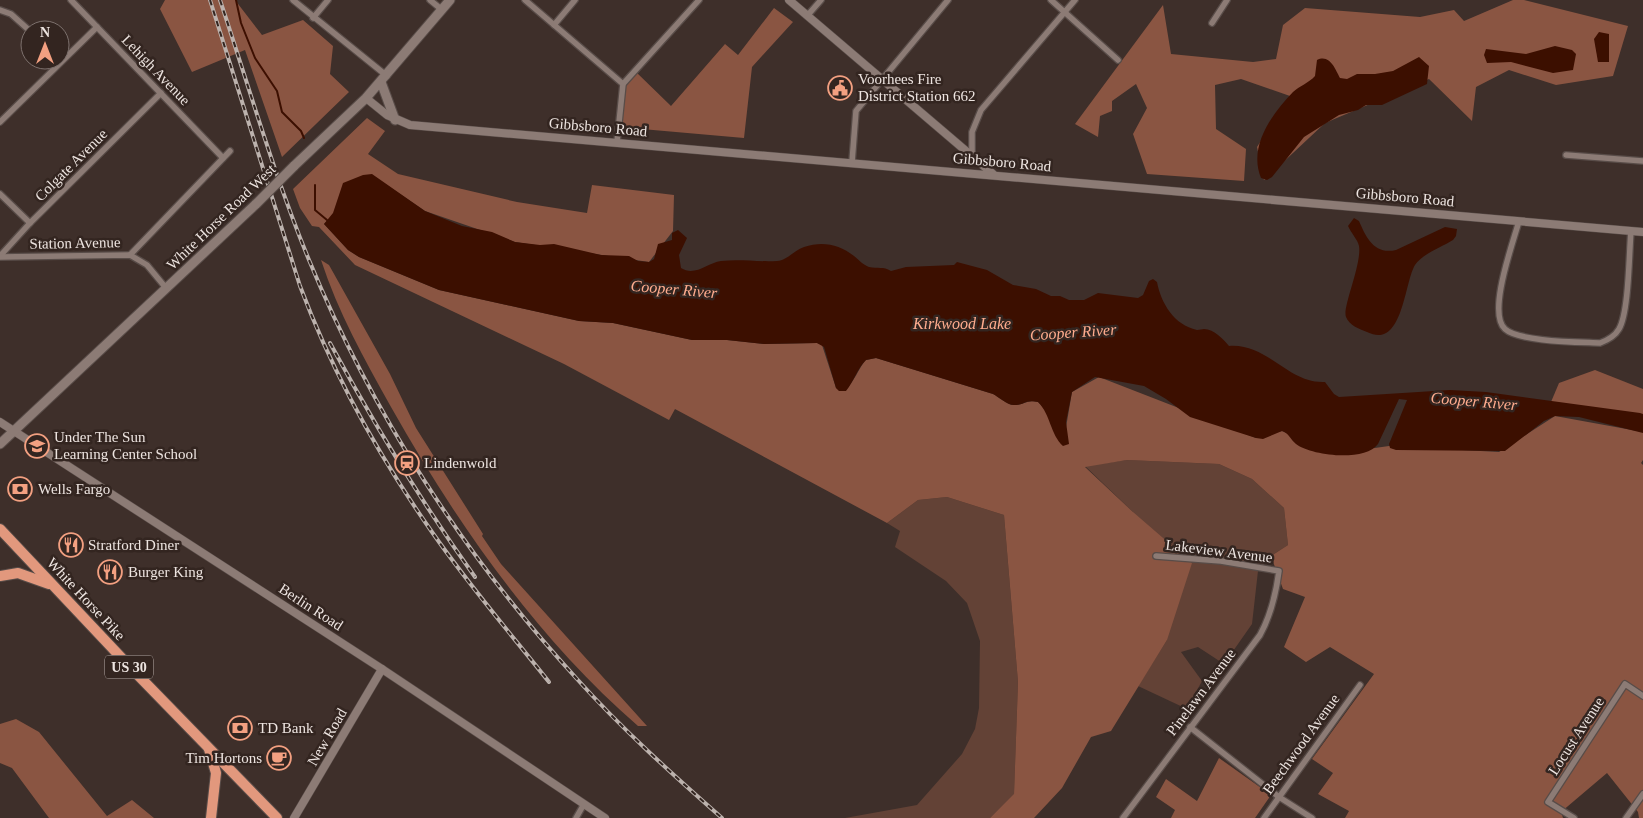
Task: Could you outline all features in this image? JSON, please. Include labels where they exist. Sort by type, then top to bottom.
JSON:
[{"type":"highway","name":"White Horse Pike","points":[[0,529],[278,818]]},
{"type":"highway","points":[[0,576],[18,573],[53,585]]},
{"type":"highway","points":[[208,746],[216,773],[211,818]]},
{"type":"main road","name":"White Horse Road West","points":[[0,444],[366,98],[450,0]]},
{"type":"main road","points":[[384,79],[394,120]]},
{"type":"street","name":"Lehigh Avenue","points":[[71,0],[223,158]]},
{"type":"street","points":[[292,0],[384,79]]},
{"type":"street","points":[[313,18],[328,0]]},
{"type":"street","points":[[430,0],[441,9]]},
{"type":"street","points":[[525,0],[623,84]]},
{"type":"street","points":[[554,25],[576,0]]},
{"type":"street","points":[[618,142],[623,84],[699,0]]},
{"type":"street","points":[[789,0],[993,174]]},
{"type":"street","points":[[807,16],[822,0]]},
{"type":"street","points":[[852,162],[856,111],[948,0]]},
{"type":"street","points":[[1050,0],[1118,60]]},
{"type":"street","points":[[972,156],[972,132],[981,110],[1075,0]]},
{"type":"street","points":[[1212,23],[1227,0]]},
{"type":"street","points":[[0,10],[11,14],[20,22]]},
{"type":"street","points":[[70,51],[97,27]]},
{"type":"street","points":[[0,122],[50,70]]},
{"type":"street","name":"Colgate Avenue","points":[[0,256],[30,223],[162,94]]},
{"type":"street","name":"Gibbsboro Road","points":[[366,98],[394,120],[410,125],[993,174],[1643,232]]},
{"type":"street","points":[[130,255],[230,151]]},
{"type":"street","points":[[1566,155],[1643,161]]},
{"type":"street","points":[[0,194],[30,223]]},
{"type":"street","points":[[1518,221],[1498,300],[1500,317],[1506,330],[1513,334],[1548,340],[1600,342],[1608,340],[1619,330],[1624,313],[1632,231]]},
{"type":"street","name":"Station Avenue","points":[[0,256],[130,255],[147,264],[166,288]]},
{"type":"street","name":"Berlin Road","points":[[0,422],[382,669],[606,818]]},
{"type":"street","name":"Lakeview Avenue","points":[[1156,556],[1221,561],[1278,571]]},
{"type":"street","name":"Pinelawn Avenue","points":[[1123,818],[1260,635],[1267,622],[1276,593],[1278,571]]},
{"type":"street","name":"New Road","points":[[294,818],[382,669]]},
{"type":"street","name":"Locust Avenue","points":[[1574,818],[1548,802],[1625,684],[1643,696]]},
{"type":"street","name":"Beechwood Avenue","points":[[1264,818],[1360,685]]},
{"type":"street","points":[[1190,727],[1279,796],[1312,818]]},
{"type":"street","points":[[1626,818],[1643,794]]},
{"type":"street","points":[[576,818],[584,804]]},
{"type":"shaded area","points":[[165,0],[235,0],[262,35],[303,20],[333,46],[330,74],[349,92],[282,157],[245,50],[192,72],[160,9]]},
{"type":"shaded area","points":[[1513,0],[1524,0],[1628,26],[1613,76],[1556,85],[1509,70],[1476,87],[1472,121],[1429,79],[1325,123],[1264,180],[1257,147],[1290,96],[1241,79],[1215,85],[1216,129],[1246,149],[1244,181],[1147,174],[1133,134],[1147,108],[1136,84],[1112,101],[1112,111],[1100,116],[1098,137],[1075,124],[1163,5],[1171,54],[1253,62],[1276,59],[1283,25],[1305,8],[1420,17],[1454,10],[1464,21]]},
{"type":"shaded area","points":[[774,8],[793,22],[752,67],[744,138],[619,127],[623,88],[635,71],[671,106],[725,44],[738,55]]},
{"type":"shaded area","points":[[367,118],[385,131],[368,154],[398,174],[517,202],[587,213],[592,185],[674,195],[673,231],[649,262],[515,242],[425,211],[372,175],[324,224],[348,250],[359,257],[439,290],[579,321],[613,323],[692,340],[727,340],[764,344],[817,343],[822,345],[836,388],[842,391],[849,386],[866,360],[876,358],[993,394],[1012,405],[1031,401],[1038,402],[1044,408],[1063,445],[1072,392],[1099,377],[1256,438],[1282,431],[1332,454],[1389,446],[1499,452],[1555,416],[1643,432],[1643,460],[1641,463],[1643,465],[1643,818],[1639,818],[1638,812],[1607,773],[1561,812],[1563,818],[1345,818],[1349,811],[1318,794],[1333,773],[1312,759],[1374,674],[1330,647],[1306,662],[1284,647],[1305,597],[1283,589],[1271,556],[1288,545],[1284,508],[1252,479],[1219,464],[1127,460],[1085,467],[1192,563],[1167,640],[1111,731],[1091,737],[1062,788],[1034,818],[990,818],[1014,794],[1018,682],[1004,515],[947,497],[918,500],[887,523],[675,409],[669,420],[564,364],[355,265],[319,227],[312,226],[300,208],[293,189]]},
{"type":"shaded area","points":[[321,260],[329,265],[390,374],[416,428],[501,564],[647,726],[638,726],[601,692],[566,655],[532,617],[471,536],[416,451],[371,371],[343,317]]},
{"type":"shaded area","points":[[1595,370],[1643,389],[1643,420],[1551,402],[1559,383]]},
{"type":"shaded area","points":[[1127,460],[1219,464],[1252,479],[1284,508],[1288,545],[1271,556],[1258,571],[1252,624],[1224,664],[1198,647],[1181,652],[1202,681],[1187,709],[1138,686],[1167,640],[1133,512],[1085,466]]},
{"type":"shaded area","points":[[947,497],[1004,515],[1018,682],[1014,795],[990,818],[845,818],[917,805],[962,754],[975,729],[979,708],[980,641],[967,603],[946,581],[895,547],[900,531],[887,523],[918,500]]},
{"type":"shaded area","points":[[16,719],[39,732],[107,816],[132,800],[154,818],[49,818],[12,768],[0,763],[0,724]]},
{"type":"shaded area","points":[[1219,758],[1271,795],[1255,818],[1171,818],[1175,810],[1156,797],[1166,779],[1197,801]]},
{"type":"water","points":[[1599,32],[1609,34],[1609,62],[1598,62],[1594,39]]},
{"type":"water","points":[[1555,46],[1572,50],[1576,54],[1573,70],[1553,73],[1511,62],[1487,63],[1484,55],[1486,49],[1526,54]]},
{"type":"water","points":[[1419,57],[1429,66],[1427,84],[1382,105],[1366,105],[1358,110],[1339,115],[1304,137],[1272,177],[1267,180],[1261,178],[1258,154],[1264,131],[1277,110],[1293,92],[1315,76],[1317,60],[1325,59],[1329,61],[1340,78],[1347,79],[1357,74],[1393,71]]},
{"type":"water","name":"Kirkwood Lake","points":[[372,174],[425,211],[462,226],[492,232],[515,242],[540,245],[554,244],[601,255],[629,256],[638,261],[649,262],[654,259],[658,244],[672,240],[672,233],[678,230],[687,238],[679,255],[681,268],[691,271],[721,261],[777,261],[804,247],[824,244],[836,246],[848,252],[869,267],[883,268],[891,271],[906,267],[954,265],[957,262],[987,270],[1013,285],[1036,289],[1051,296],[1060,296],[1069,300],[1084,300],[1098,293],[1138,298],[1143,295],[1149,281],[1153,279],[1157,282],[1165,305],[1175,318],[1182,323],[1197,330],[1208,329],[1218,335],[1229,346],[1243,347],[1255,351],[1300,377],[1312,381],[1325,382],[1334,394],[1339,397],[1450,390],[1486,392],[1640,413],[1643,414],[1643,433],[1579,417],[1555,416],[1544,421],[1505,451],[1396,450],[1390,448],[1389,444],[1407,400],[1399,399],[1378,444],[1371,450],[1351,455],[1326,454],[1314,452],[1296,444],[1282,431],[1263,439],[1256,438],[1190,417],[1166,399],[1144,386],[1095,377],[1072,392],[1066,422],[1069,444],[1063,446],[1055,436],[1046,413],[1038,402],[1031,401],[1012,405],[993,394],[876,358],[866,360],[846,391],[839,391],[836,388],[824,347],[817,343],[764,344],[727,340],[692,340],[613,323],[579,321],[439,290],[359,257],[348,250],[324,224],[333,213],[343,183],[363,175]]},
{"type":"water","points":[[1354,218],[1359,221],[1368,239],[1376,247],[1388,251],[1396,250],[1445,227],[1457,229],[1453,240],[1427,254],[1415,265],[1395,323],[1388,332],[1379,335],[1358,328],[1349,322],[1346,317],[1359,254],[1359,246],[1348,226]]},
{"type":"waterway","name":"Cooper River","points":[[236,0],[241,23],[255,58],[277,91],[282,112],[301,131],[304,138]]},
{"type":"waterway","name":"Cooper River","points":[[315,185],[315,210],[327,220]]},
{"type":"railway","points":[[210,0],[300,286],[342,382],[375,444],[432,532],[549,682]]},
{"type":"railway","points":[[220,0],[296,228],[334,317],[392,428],[460,533],[497,584],[536,632],[594,698],[666,768],[722,818]]},
{"type":"railway","points":[[330,343],[399,463],[475,577]]},
{"type":"place","name":"Voorhees Fire District Station 662","points":[[840,88]]},
{"type":"place","name":"Under The Sun Learning Center School","points":[[37,446]]},
{"type":"place","name":"Lindenwold","points":[[407,463]]},
{"type":"place","name":"Wells Fargo","points":[[20,489]]},
{"type":"place","name":"Stratford Diner","points":[[71,545]]},
{"type":"place","name":"Burger King","points":[[110,572]]},
{"type":"place","name":"TD Bank","points":[[240,728]]},
{"type":"place","name":"Tim Hortons","points":[[279,758]]}]
